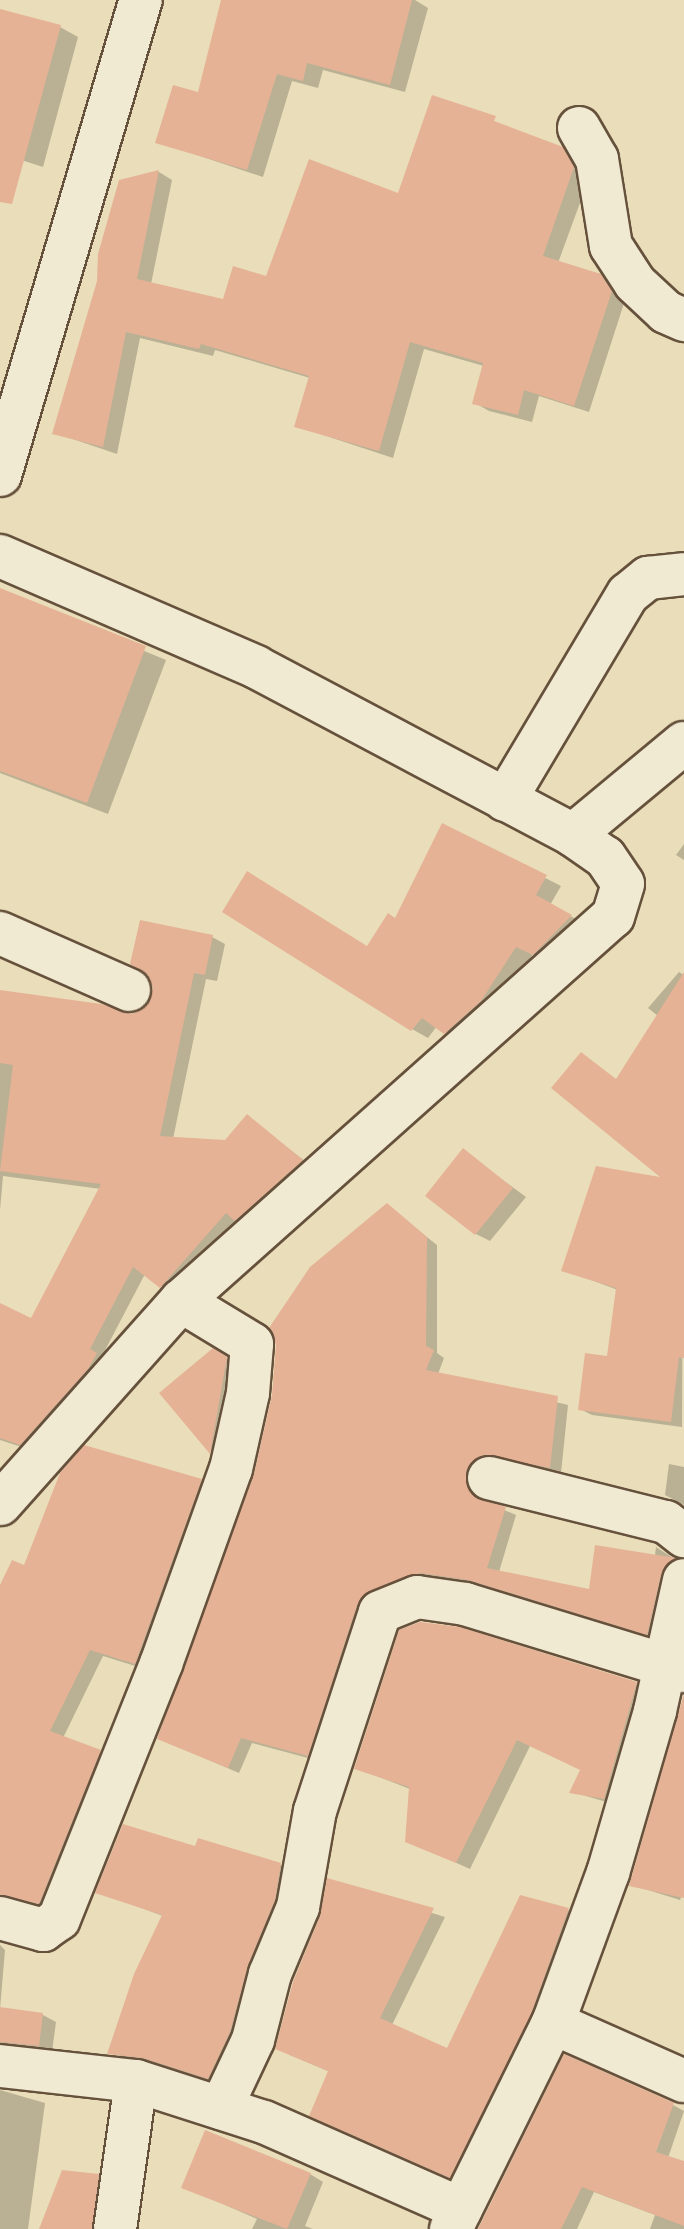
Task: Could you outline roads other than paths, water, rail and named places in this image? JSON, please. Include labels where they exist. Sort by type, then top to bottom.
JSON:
[{"type":"street","points":[[0,475],[141,0]]},
{"type":"street","points":[[579,128],[597,159],[611,246],[635,283],[666,312],[684,320]]},
{"type":"street","points":[[0,556],[256,667],[573,835],[605,857],[623,884],[613,916],[181,1301],[0,1504]]},
{"type":"street","points":[[505,800],[628,594],[648,578],[684,574]]},
{"type":"street","points":[[573,835],[684,743]]},
{"type":"street","points":[[0,933],[129,990]]},
{"type":"street","points":[[0,1918],[43,1930],[59,1919],[161,1664],[231,1469],[248,1393],[252,1344],[181,1301]]},
{"type":"street","points":[[489,1478],[666,1522],[684,1536]]},
{"type":"street","points":[[0,2066],[136,2081],[221,2108],[456,2219],[553,2023],[608,1873],[655,1711],[673,1670],[684,1580]]},
{"type":"street","points":[[221,2108],[253,2040],[270,1974],[298,1907],[315,1811],[380,1612],[417,1597],[465,1604],[673,1670]]},
{"type":"street","points":[[553,2023],[684,2081]]},
{"type":"street","points":[[115,2229],[136,2081]]}]
